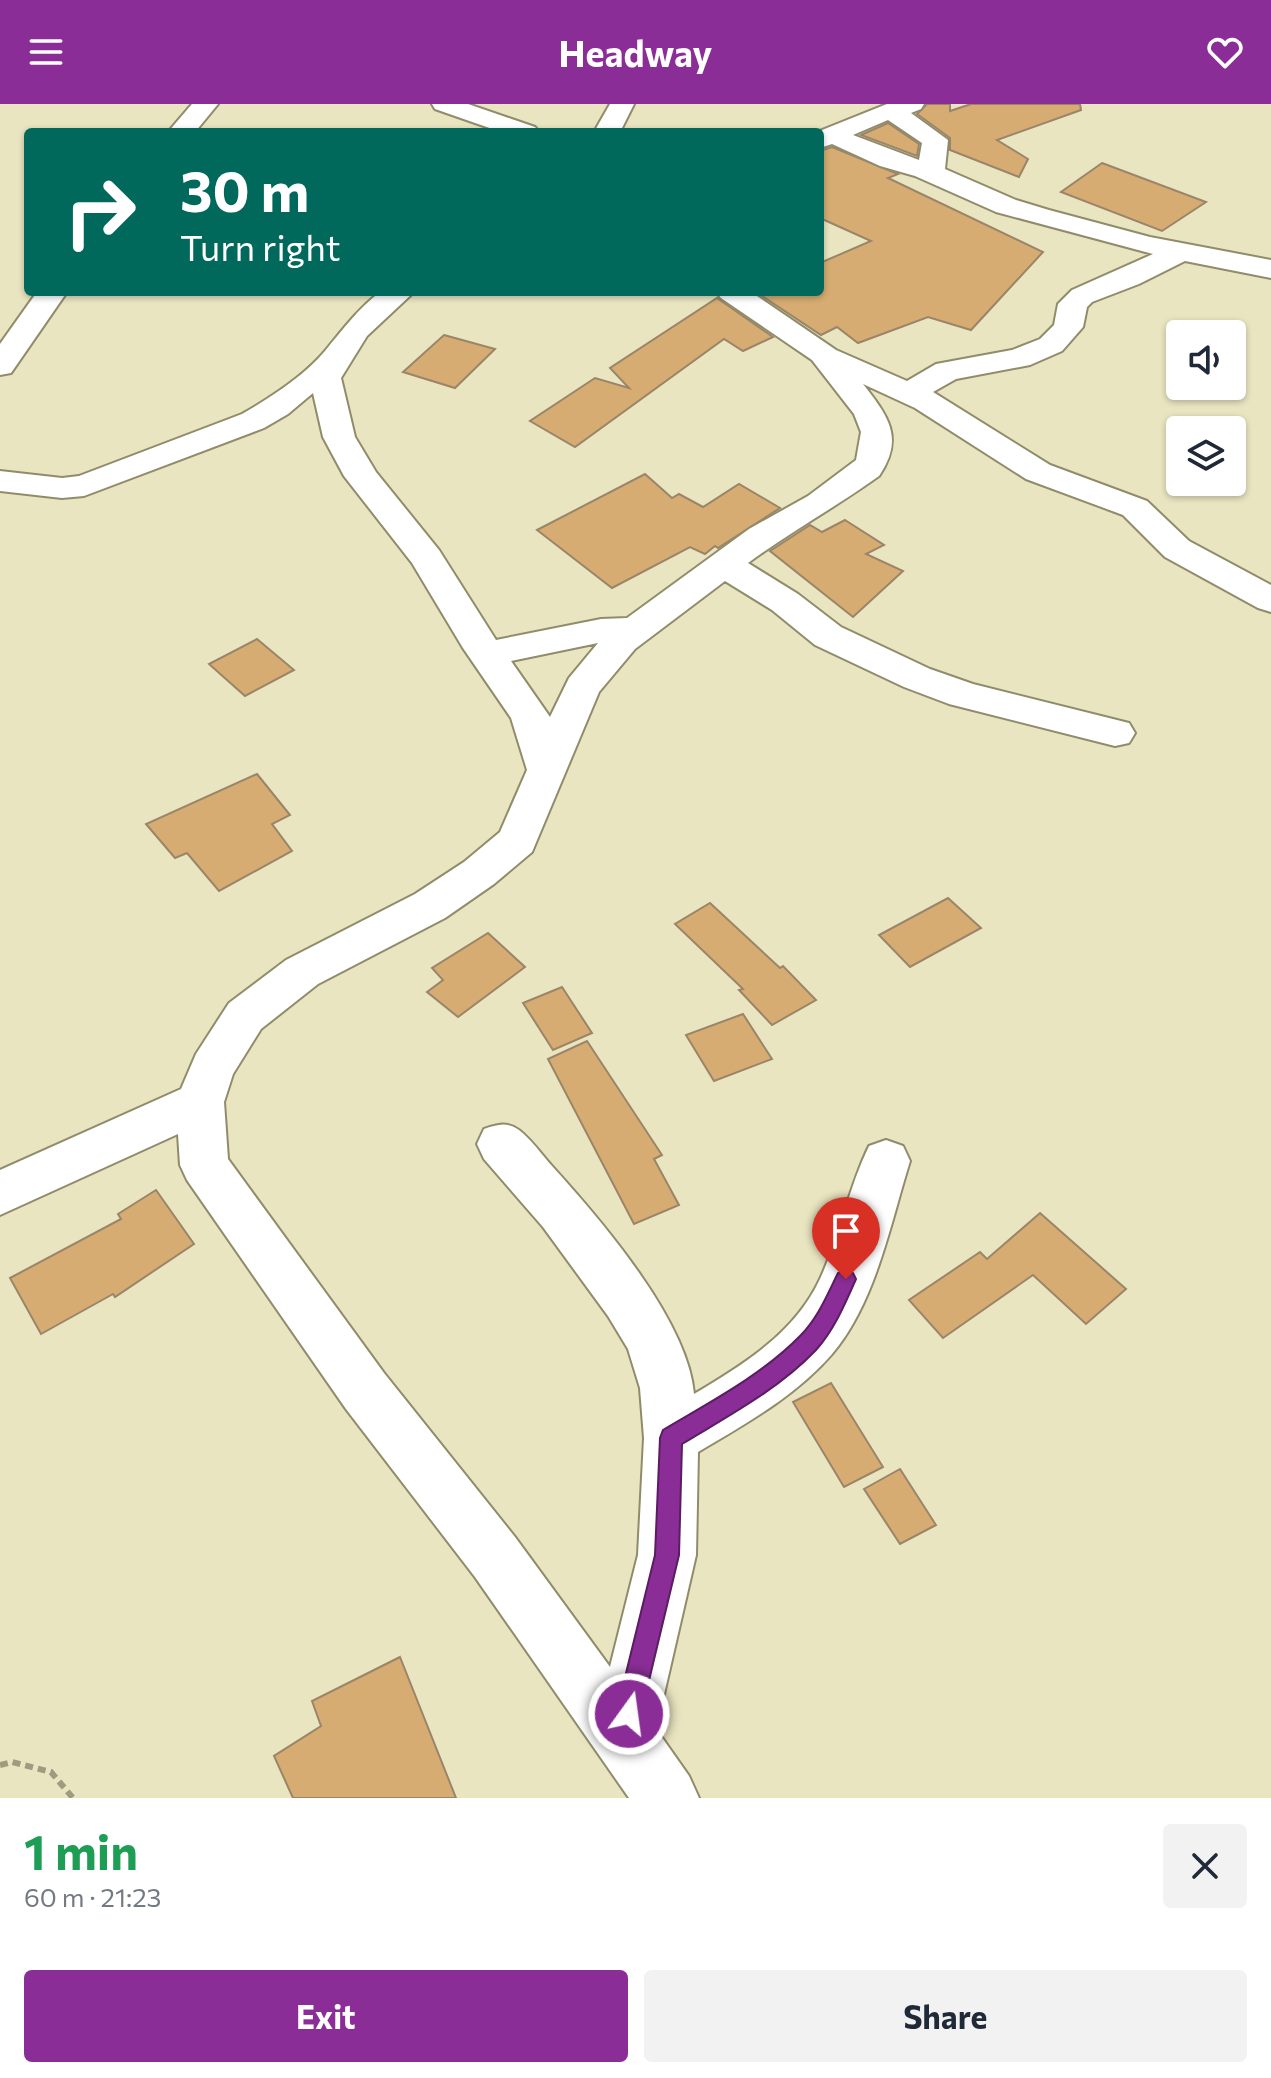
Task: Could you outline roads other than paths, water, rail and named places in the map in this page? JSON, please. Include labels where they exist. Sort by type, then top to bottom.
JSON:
[{"type":"street","points":[[185,128],[206,104]]},
{"type":"street","points":[[445,104],[465,128]]},
{"type":"street","points":[[445,104],[514,128]]},
{"type":"street","points":[[609,128],[622,104]]},
{"type":"street","points":[[830,104],[862,122]]},
{"type":"street","points":[[826,138],[901,107],[935,140],[931,173]]},
{"type":"street","points":[[826,138],[931,173],[1006,206],[1039,216],[1220,262],[1271,269]]},
{"type":"street","points":[[909,393],[947,371],[1019,358],[1051,345],[1068,327],[1073,304],[1082,296],[1129,278],[1182,251]]},
{"type":"street","points":[[0,366],[49,296]]},
{"type":"street","points":[[0,481],[62,488],[84,486],[253,421],[277,407],[336,358],[371,312],[393,296]]},
{"type":"street","points":[[737,296],[823,354],[909,393],[1038,472],[1135,508],[1177,549],[1271,600]]},
{"type":"street","points":[[667,1798],[495,1557],[365,1391],[204,1165],[200,1102],[212,1068],[245,1016],[302,972],[430,906],[479,873],[517,841],[582,687],[622,640],[761,537],[820,503],[867,469],[872,460],[877,432],[875,424],[823,354]]},
{"type":"street","points":[[336,358],[324,385],[339,437],[361,476],[444,584],[530,716],[547,770]]},
{"type":"street","points":[[724,564],[785,602],[828,636],[917,678],[963,695],[1115,733]]},
{"type":"street","points":[[487,654],[601,631],[634,630]]},
{"type":"street","points":[[0,1193],[200,1102]]},
{"type":"street","points":[[501,1144],[561,1211],[626,1299],[651,1339],[667,1388],[671,1438],[667,1555],[623,1737]]},
{"type":"street","points":[[671,1438],[750,1390],[807,1343],[826,1319],[846,1279],[886,1161]]}]
